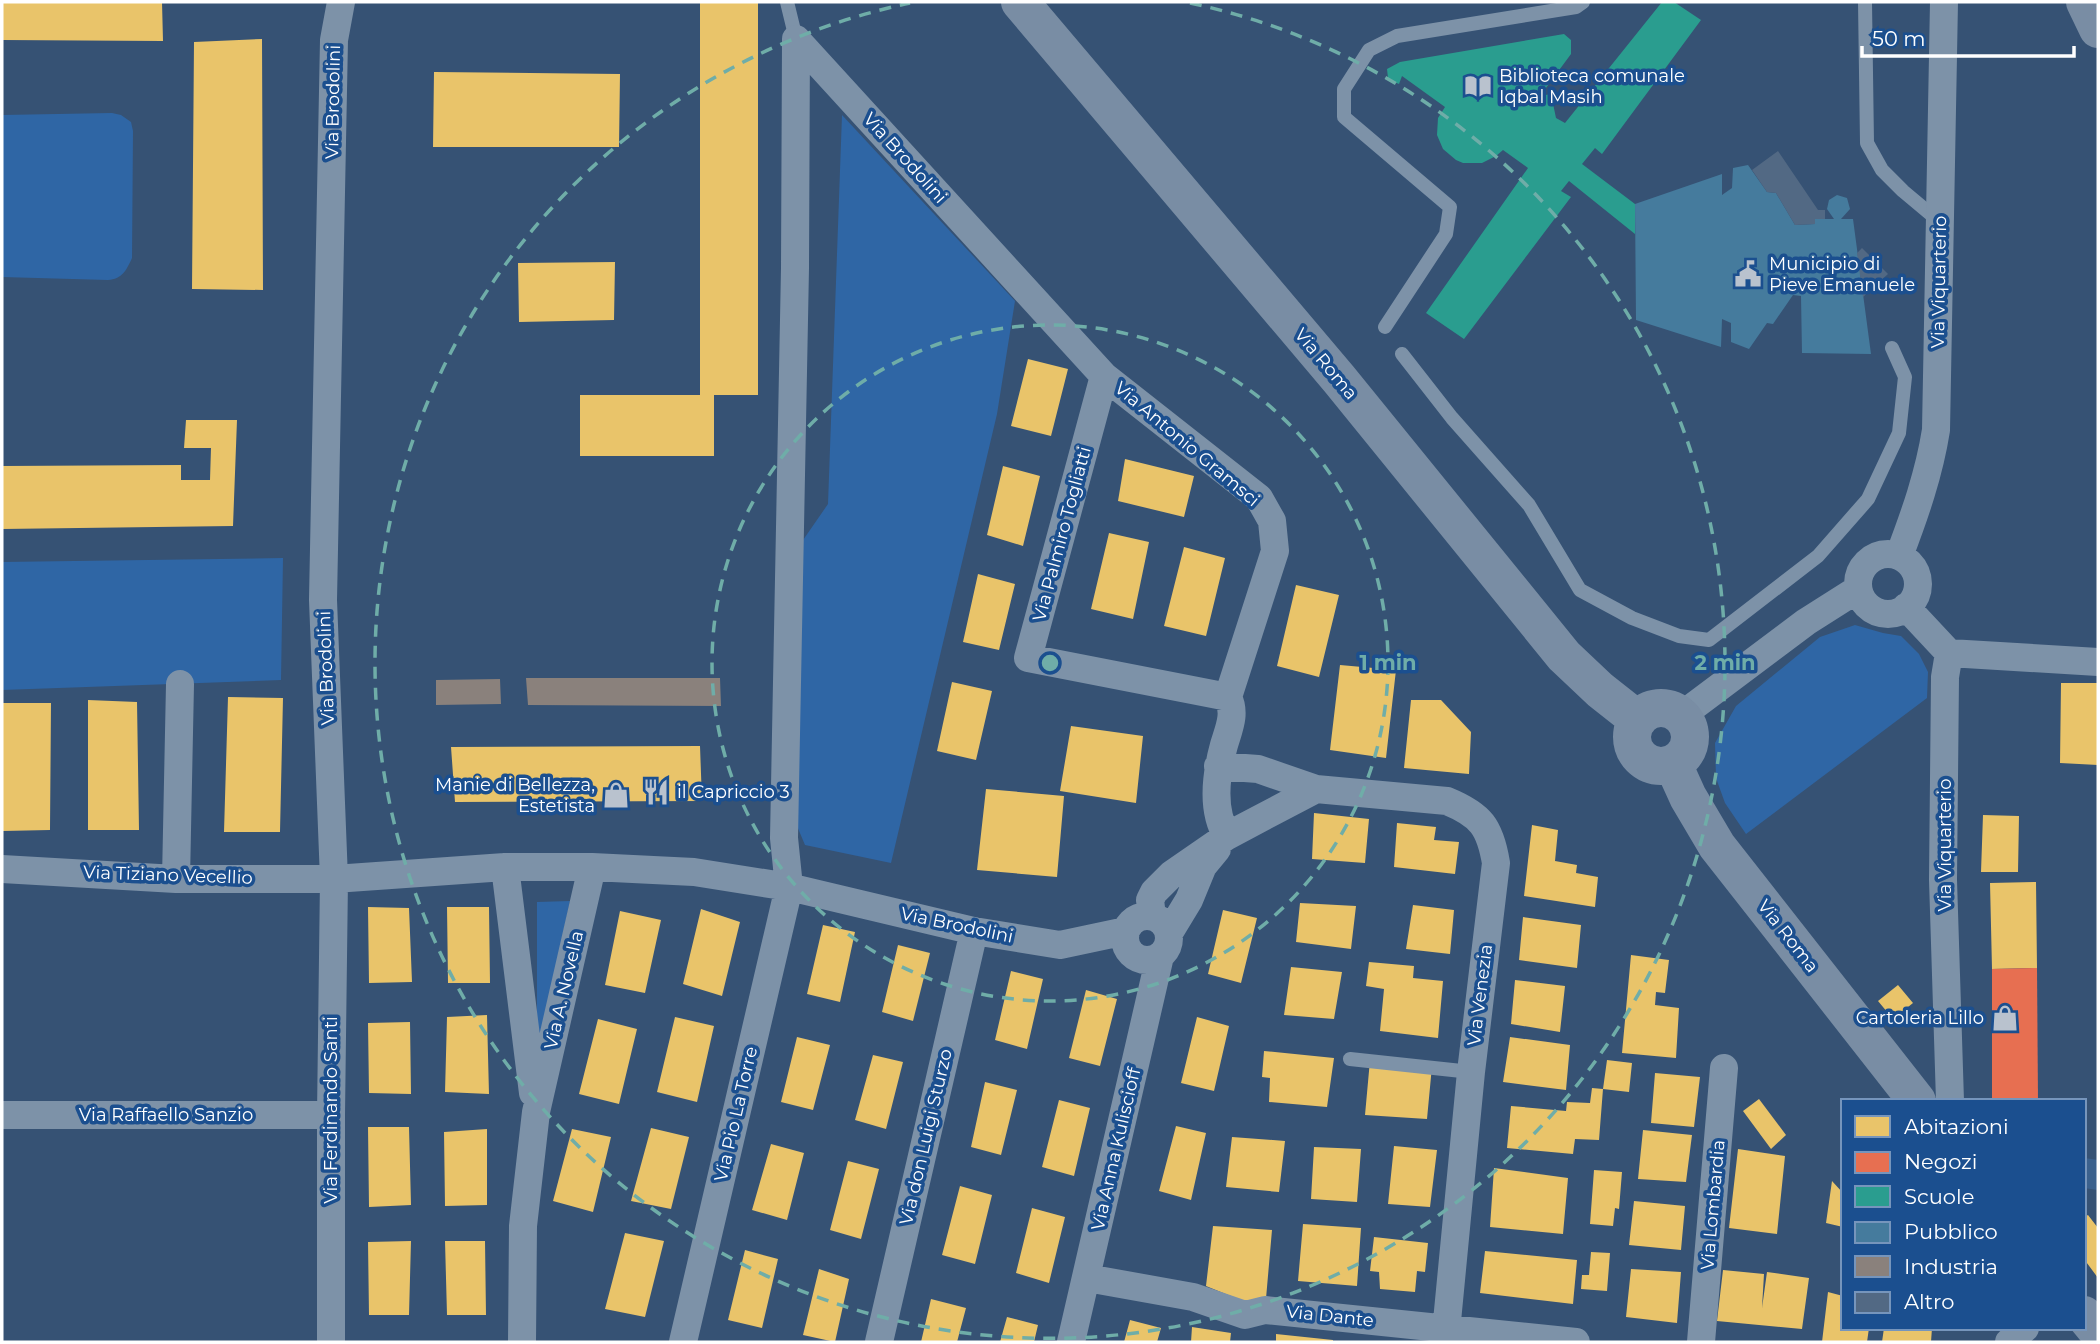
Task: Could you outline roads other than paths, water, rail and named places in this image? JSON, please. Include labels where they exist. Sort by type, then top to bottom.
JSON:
[{"type":"street","name":"Via Brodolini","points":[[341,2],[334,40],[323,600],[334,879],[505,867],[592,867],[694,872],[789,887],[974,931],[1060,945],[1126,931]]},
{"type":"street","name":"Via Roma","points":[[1020,2],[1339,379],[1564,656],[1637,720]]},
{"type":"street","name":"Via Viquarterio","points":[[1899,556],[1931,462],[1936,430],[1944,2]]},
{"type":"street","points":[[2085,2],[2098,29]]},
{"type":"street","name":"Via Brodolini","points":[[796,39],[1104,376]]},
{"type":"street","points":[[789,887],[784,838],[796,39]]},
{"type":"street","name":"Via Palmiro Togliatti","points":[[1104,376],[1028,658],[1228,697]]},
{"type":"street","name":"Via Antonio Gramsci","points":[[1104,376],[1259,498],[1272,521],[1275,551],[1228,697],[1233,716],[1219,766],[1217,807],[1220,823],[1227,836]]},
{"type":"street","points":[[1881,554],[1899,556],[1914,569],[1918,579],[1913,599],[1906,607],[1887,614],[1877,612],[1861,599],[1858,580],[1865,564],[1881,554]]},
{"type":"street","points":[[1682,715],[1785,637],[1858,589]]},
{"type":"street","points":[[1906,607],[1949,653],[2098,662]]},
{"type":"street","name":"Via Viquarterio","points":[[1949,653],[1945,677],[1943,880],[1950,1099]]},
{"type":"street","points":[[176,879],[180,684]]},
{"type":"street","points":[[1663,707],[1682,715],[1688,723],[1690,743],[1687,752],[1673,764],[1654,765],[1639,755],[1632,738],[1637,720],[1644,713],[1663,707]]},
{"type":"street","name":"Via Roma","points":[[1673,764],[1688,797],[1717,846],[1915,1099]]},
{"type":"street","name":"Via Venezia","points":[[1219,766],[1258,769],[1316,789],[1447,801],[1465,809],[1482,822],[1492,840],[1496,863],[1471,1072],[1446,1335]]},
{"type":"street","points":[[1160,935],[1139,917],[1126,931],[1126,945],[1134,956],[1147,960],[1160,935],[1189,900],[1203,866],[1227,836],[1316,789]]},
{"type":"street","name":"Via A. Novella","points":[[505,867],[536,1112]]},
{"type":"street","name":"Via A. Novella","points":[[522,1342],[523,1226],[536,1112],[592,867]]},
{"type":"street","name":"Via Tiziano Vecellio","points":[[2,869],[176,879],[334,879]]},
{"type":"street","name":"Via Ferdinando Santi","points":[[331,1342],[334,879]]},
{"type":"street","name":"Via Pio La Torre","points":[[683,1342],[789,887]]},
{"type":"street","name":"Via don Luigi Sturzo","points":[[879,1342],[974,931]]},
{"type":"street","name":"Via Anna Kuliscioff","points":[[1071,1342],[1160,935]]},
{"type":"street","name":"Via Lombardia","points":[[1701,1342],[1724,1068]]},
{"type":"street","name":"Via Raffaello Sanzio","points":[[2,1115],[331,1115]]},
{"type":"street","name":"Via Dante","points":[[1087,1278],[1193,1297],[1245,1315],[1265,1310],[1446,1335],[1576,1342]]},
{"type":"street","points":[[2086,1317],[2098,1332]]},
{"type":"street","points":[[2008,1342],[2023,1330]]},
{"type":"lane","points":[[787,2],[796,39]]},
{"type":"lane","points":[[1385,327],[1447,234],[1450,207],[1344,117],[1344,89],[1369,50],[1397,36],[1576,7],[1583,2]]},
{"type":"lane","points":[[1865,2],[1867,143],[1882,170],[1940,222]]},
{"type":"lane","points":[[1402,354],[1452,418],[1529,505],[1580,590],[1632,618],[1679,636],[1709,640],[1818,556],[1868,499],[1899,433],[1905,377],[1892,348]]},
{"type":"lane","points":[[1350,1059],[1471,1072]]},
{"type":"waterway","points":[[2086,1173],[2098,1175]]},
{"type":"place","name":"Biblioteca comunale Iqbal Masih","points":[[1478,86]]},
{"type":"place","name":"Municipio di Pieve Emanuele","points":[[1748,274]]},
{"type":"place","name":"il Capriccio 3","points":[[656,792]]},
{"type":"place","name":"Manie di Bellezza, Estetista","points":[[616,795]]},
{"type":"place","name":"Cartoleria Lillo","points":[[2005,1018]]}]
